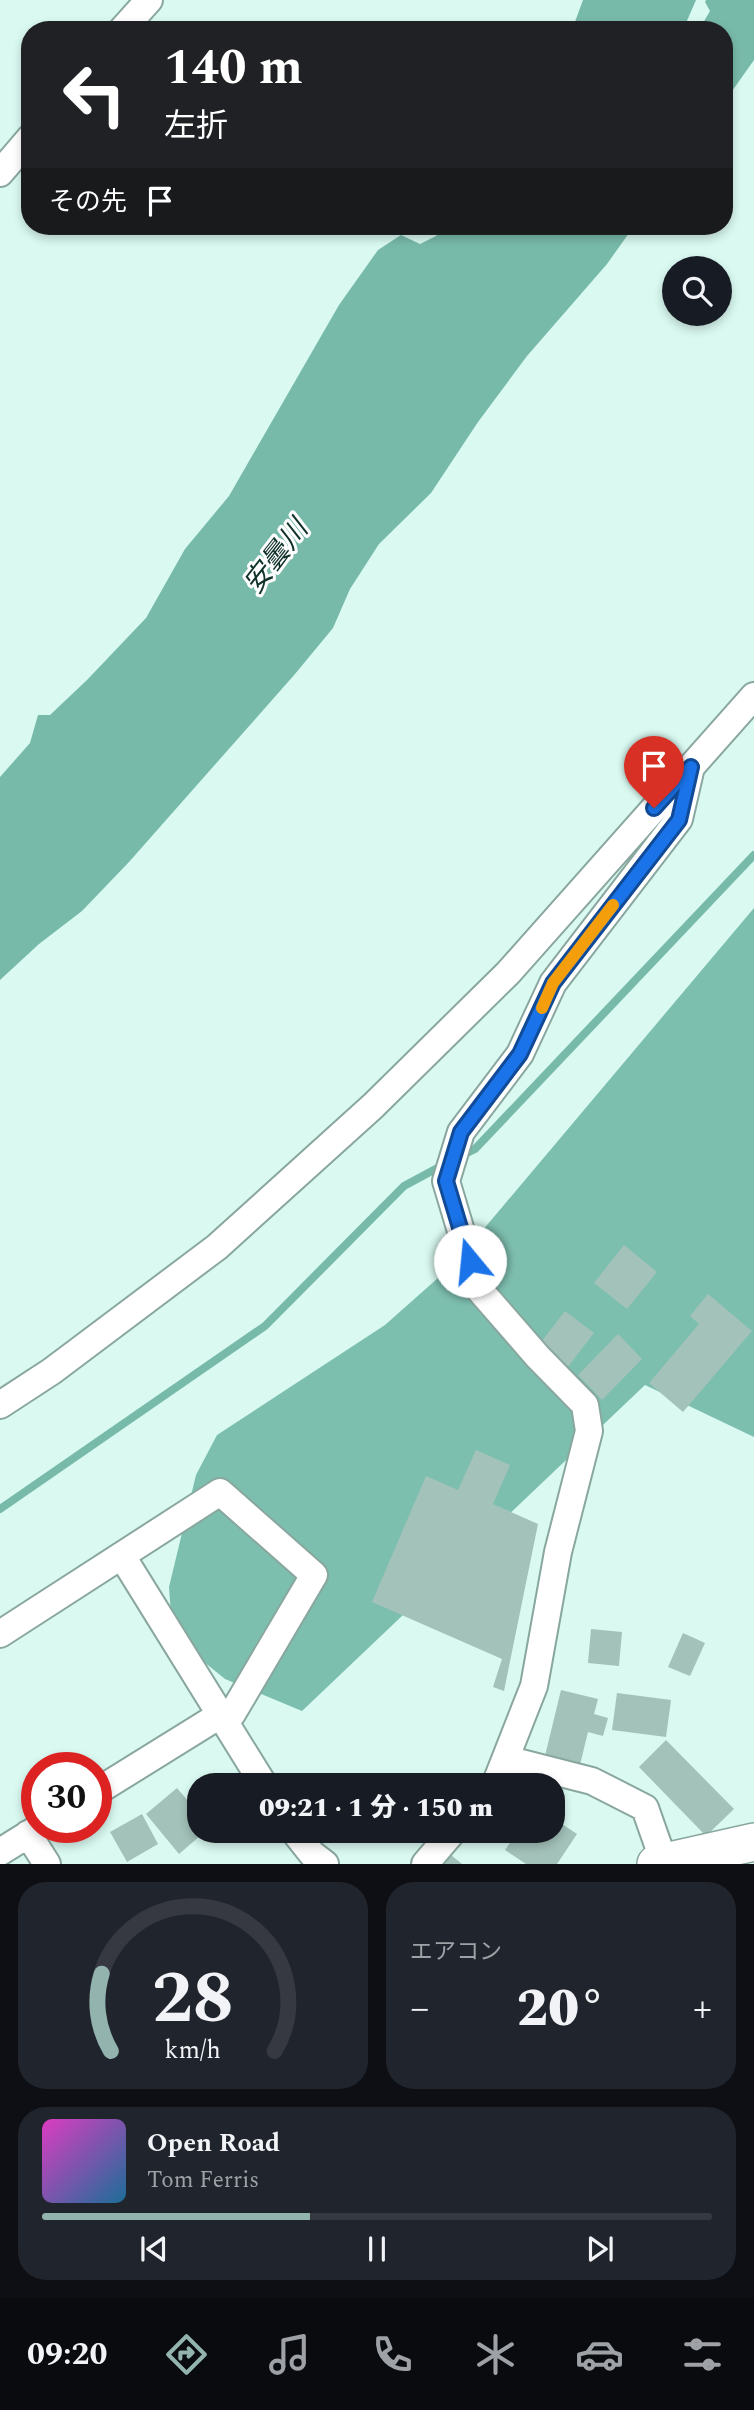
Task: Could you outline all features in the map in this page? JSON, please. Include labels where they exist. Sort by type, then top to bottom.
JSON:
[{"type":"main road","points":[[660,1863],[754,1842]]},
{"type":"street","points":[[130,21],[149,0]]},
{"type":"street","points":[[0,173],[21,148]]},
{"type":"street","points":[[0,1405],[52,1371],[218,1247],[373,1106],[508,972],[754,696]]},
{"type":"street","points":[[499,1773],[534,1686],[558,1552],[589,1431],[585,1405],[538,1357],[478,1288],[446,1181],[461,1132],[520,1054],[553,983],[679,820],[691,767]]},
{"type":"street","points":[[0,1634],[220,1492],[314,1575],[232,1714],[220,1715],[112,1782]]},
{"type":"street","points":[[122,1556],[256,1773]]},
{"type":"street","points":[[506,1759],[592,1781],[645,1808],[660,1863]]},
{"type":"street","points":[[0,1852],[21,1838]]},
{"type":"street","points":[[39,1843],[47,1864]]},
{"type":"street","points":[[303,1843],[325,1864]]},
{"type":"street","points":[[425,1864],[443,1843]]},
{"type":"shaded area","points":[[754,908],[754,1437],[645,1385],[302,1711],[225,1679],[198,1657],[172,1628],[169,1587],[196,1475],[217,1435],[385,1325],[456,1262]]},
{"type":"water","points":[[583,0],[696,0],[687,21],[575,21]]},
{"type":"water","points":[[754,0],[754,60],[733,90],[733,21],[704,21],[710,11],[705,2]]},
{"type":"water","name":"安曇川","points":[[401,235],[420,244],[436,236],[628,235],[607,264],[527,356],[478,422],[431,493],[379,544],[350,589],[333,628],[295,674],[129,862],[82,911],[39,944],[0,980],[0,777],[30,743],[38,715],[50,715],[146,618],[185,549],[229,496],[339,305],[378,250]]},
{"type":"building","points":[[624,1245],[657,1272],[627,1309],[594,1283]]},
{"type":"building","points":[[708,1294],[752,1331],[683,1412],[649,1383],[699,1324],[690,1316]]},
{"type":"building","points":[[565,1311],[594,1333],[567,1368],[538,1346]]},
{"type":"building","points":[[618,1334],[642,1359],[602,1400],[578,1375]]},
{"type":"building","points":[[476,1450],[510,1465],[493,1504],[538,1524],[504,1691],[493,1687],[502,1659],[372,1602],[426,1476],[458,1490]]},
{"type":"building","points":[[591,1629],[622,1632],[619,1666],[588,1663]]},
{"type":"building","points":[[683,1633],[705,1643],[690,1676],[668,1667]]},
{"type":"building","points":[[561,1690],[598,1699],[594,1714],[608,1718],[603,1736],[588,1732],[578,1773],[543,1764]]},
{"type":"building","points":[[617,1693],[671,1700],[666,1737],[612,1730]]},
{"type":"building","points":[[666,1740],[734,1809],[706,1836],[639,1767]]},
{"type":"building","points":[[177,1788],[187,1800],[187,1843],[192,1843],[179,1854],[146,1814]]},
{"type":"building","points":[[142,1814],[158,1844],[127,1862],[112,1831]]},
{"type":"building","points":[[565,1826],[577,1834],[557,1864],[526,1864],[505,1850],[510,1843],[565,1843]]},
{"type":"building","points":[[451,1855],[462,1864],[444,1864]]},
{"type":"waterway","points":[[461,1156],[475,1149],[754,855]]},
{"type":"waterway","points":[[0,1509],[265,1326],[404,1186],[443,1165]]},
{"type":"slow traffic","points":[[542,1008],[553,983],[613,905]]},
{"type":"route","points":[[470,1261],[446,1181],[461,1132],[520,1054],[553,983],[679,820],[691,767],[654,808]]}]
